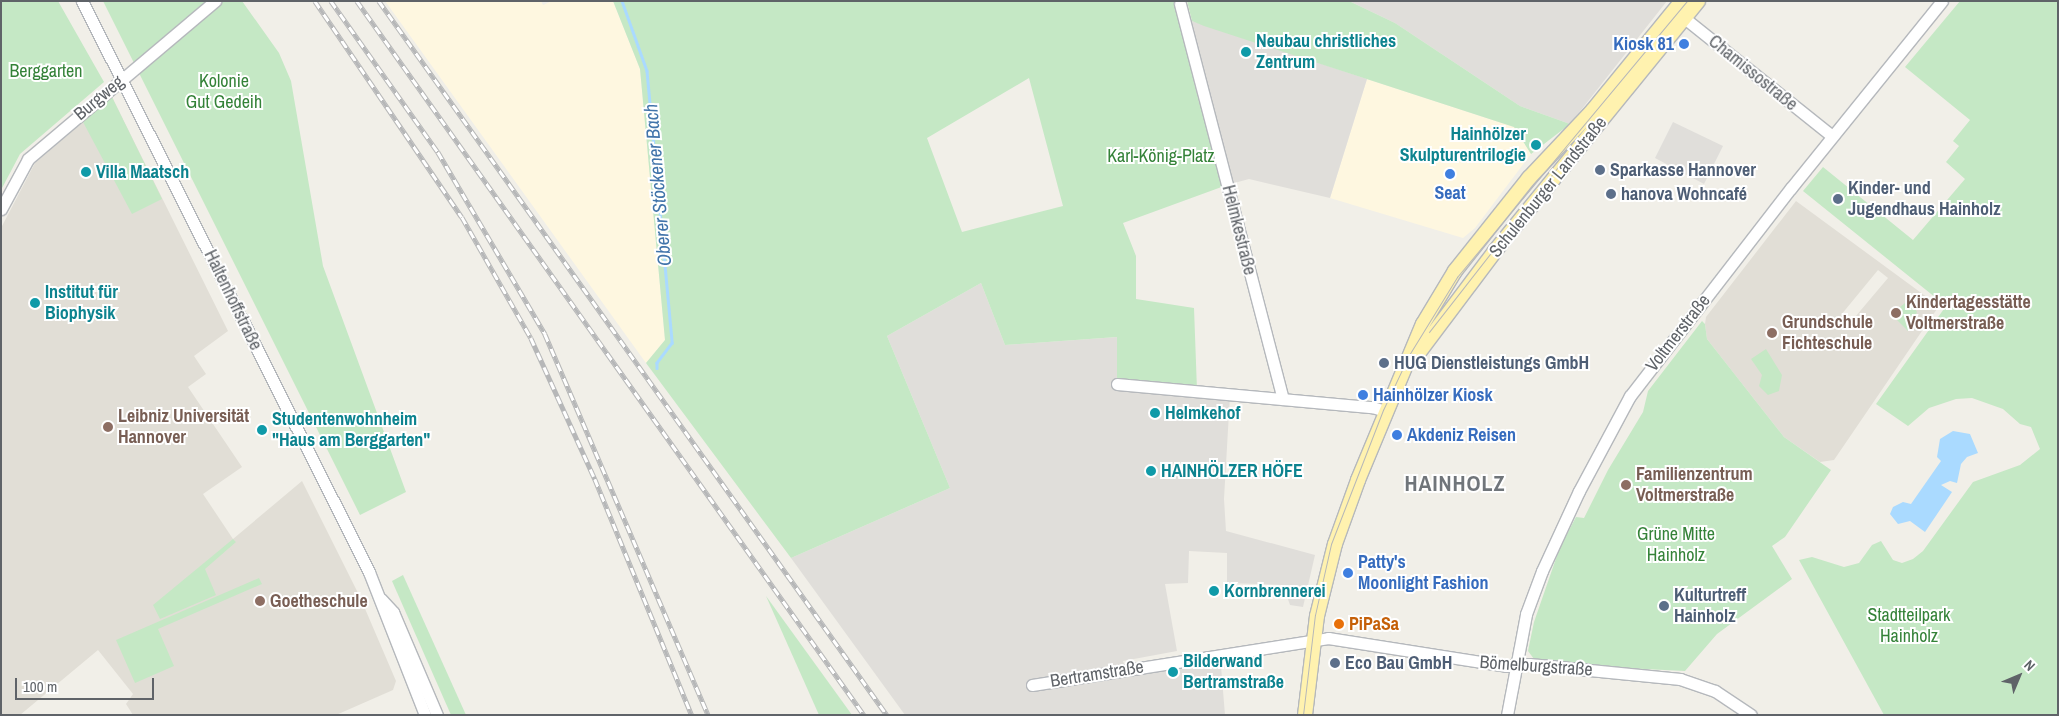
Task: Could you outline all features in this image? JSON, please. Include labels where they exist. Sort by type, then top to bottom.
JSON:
[{"type":"main road","name":"Schulenburger Landstraße","points":[[1305,715],[1312,640],[1334,544],[1385,411],[1423,324],[1455,271],[1529,178],[1593,110],[1680,10],[1698,1]]},
{"type":"main road","name":"Schulenburger Landstraße","points":[[1401,376],[1680,10]]},
{"type":"street","name":"Haltenhoffstraße","points":[[82,1],[123,78],[381,600],[384,616],[425,715]]},
{"type":"street","name":"Burgweg","points":[[1,209],[28,159],[215,1]]},
{"type":"street","name":"Voltmerstraße","points":[[1507,715],[1514,665],[1526,614],[1542,571],[1579,491],[1630,396],[1832,136],[1942,1]]},
{"type":"street","name":"Helmkestraße","points":[[1180,4],[1284,399]]},
{"type":"street","name":"Chamissostraße","points":[[1680,10],[1832,136]]},
{"type":"street","points":[[1117,384],[1284,399],[1385,411]]},
{"type":"street","name":"Haltenhoffstraße","points":[[381,600],[393,612],[437,715]]},
{"type":"street","name":"Bömelburgstraße","points":[[1312,640],[1328,638],[1514,665],[1529,664],[1689,680],[1715,690],[1751,715]]},
{"type":"street","name":"Bertramstraße","points":[[1032,685],[1312,640]]},
{"type":"shaded area","points":[[385,1],[541,1],[543,5],[552,1],[613,1],[640,69],[665,340],[646,363]]},
{"type":"shaded area","points":[[1349,1],[1667,1],[1570,124],[1520,106],[1395,23]]},
{"type":"shaded area","points":[[1192,21],[1367,79],[1330,198],[1249,179],[1227,185],[1193,53]]},
{"type":"shaded area","points":[[1367,79],[1514,127],[1531,154],[1475,228],[1463,238],[1330,198]]},
{"type":"shaded area","name":"Leibniz Universität Hannover","points":[[112,97],[228,331],[194,356],[206,374],[188,387],[242,467],[203,494],[233,539],[302,481],[360,597],[396,681],[393,690],[336,715],[133,715],[126,704],[133,694],[98,650],[20,715],[1,715],[1,228],[35,163]]},
{"type":"shaded area","points":[[1673,122],[1723,146],[1704,184],[1655,158]]},
{"type":"shaded area","name":"Grundschule Fichteschule","points":[[1796,201],[1939,306],[1834,460],[1820,462],[1784,437],[1707,339],[1706,317]],"holes":[[[1878,270],[1888,278],[1850,323],[1841,315]]]},
{"type":"shaded area","points":[[981,283],[1005,345],[1118,337],[1117,384],[1230,395],[1224,499],[1226,531],[1315,555],[1303,607],[1290,605],[1283,585],[1227,583],[1227,553],[1189,551],[1188,583],[1165,584],[1177,651],[1123,661],[1126,669],[1220,654],[1225,715],[905,715],[791,558],[950,488],[887,336]]},
{"type":"green space","name":"Berggarten","points":[[1,1],[58,1],[104,82],[20,154],[1,190]]},
{"type":"green space","name":"Kolonie Gut Gedeih","points":[[103,1],[242,1],[279,53],[291,81],[323,266],[406,492],[360,515]]},
{"type":"green space","name":"Karl-König-Platz","points":[[613,1],[1174,1],[1199,102],[1227,185],[1123,223],[1136,256],[1136,299],[1194,308],[1197,390],[1117,384],[1117,337],[1005,345],[981,283],[887,336],[950,488],[791,558],[646,363],[665,340],[640,69]],"holes":[[[1029,78],[1063,206],[962,232],[927,138]]]},
{"type":"green space","points":[[1187,1],[1349,1],[1395,23],[1520,106],[1570,124],[1531,154],[1514,127],[1204,26],[1192,21]]},
{"type":"green space","name":"Stadtteilpark Hainholz","points":[[1960,1],[2058,1],[2058,715],[1884,715],[1799,560],[1812,557],[1844,567],[1859,563],[1872,545],[1881,541],[1893,560],[1902,563],[1913,559],[1923,551],[1973,482],[2020,465],[2040,449],[2031,427],[2020,424],[2003,409],[1972,398],[1956,399],[1929,408],[1908,426],[1876,404],[1946,306],[1803,191],[1823,167],[1913,240],[1965,179],[1946,162],[1959,146],[1953,141],[1970,120],[1905,67]]},
{"type":"green space","points":[[112,97],[162,199],[132,214],[83,122]]},
{"type":"green space","points":[[1905,303],[1914,307],[1917,312],[1908,331],[1896,319],[1895,311]]},
{"type":"green space","name":"Grüne Mitte Hainholz","points":[[1702,321],[1705,324],[1707,339],[1784,437],[1831,470],[1785,537],[1772,546],[1792,579],[1717,634],[1685,671],[1604,667],[1534,659],[1528,651],[1534,622],[1560,547],[1576,517],[1584,518],[1608,470],[1643,412],[1648,391]]},
{"type":"green space","points":[[1766,349],[1782,375],[1779,391],[1768,395],[1759,386],[1762,375],[1751,359]]},
{"type":"green space","points":[[233,539],[236,542],[205,569],[216,595],[160,619],[153,605]]},
{"type":"green space","points":[[403,575],[466,715],[451,715],[392,581]]},
{"type":"green space","points":[[259,578],[262,584],[158,629],[174,666],[135,683],[116,640]]},
{"type":"green space","points":[[766,596],[847,708],[852,715],[819,715]]},
{"type":"water","points":[[1953,431],[1970,434],[1978,453],[1967,457],[1961,464],[1957,483],[1950,481],[1941,485],[1952,492],[1925,532],[1910,521],[1898,524],[1890,514],[1893,507],[1903,502],[1911,504],[1941,461],[1937,457],[1940,439]]},
{"type":"waterway","name":"Oberer Stöckener Bach","points":[[622,1],[647,71],[672,343],[657,363],[657,368]]},
{"type":"tram line","points":[[1303,715],[1315,615],[1331,544],[1383,410],[1409,355],[1457,277],[1687,1]]},
{"type":"tram line","points":[[1429,332],[1580,139]]},
{"type":"railway","points":[[315,1],[462,217],[531,338],[595,479],[692,715]]},
{"type":"railway","points":[[331,1],[438,152],[545,334],[708,715]]},
{"type":"railway","points":[[357,1],[864,715]]},
{"type":"railway","points":[[379,1],[887,715]]},
{"type":"place","name":"Kiosk 81","points":[[1684,44]]},
{"type":"place","name":"Neubau christliches Zentrum","points":[[1246,52]]},
{"type":"place","name":"Hainhölzer Skulpturentrilogie","points":[[1536,145]]},
{"type":"place","name":"Sparkasse Hannover","points":[[1600,170]]},
{"type":"place","name":"Villa Maatsch","points":[[86,172]]},
{"type":"place","name":"Seat","points":[[1450,174]]},
{"type":"place","name":"hanova Wohncafé","points":[[1611,194]]},
{"type":"place","name":"Kinder- und Jugendhaus Hainholz","points":[[1838,199]]},
{"type":"place","name":"Institut für Biophysik","points":[[35,303]]},
{"type":"place","name":"Kindertagesstätte Voltmerstraße","points":[[1896,313]]},
{"type":"place","name":"Grundschule Fichteschule","points":[[1772,333]]},
{"type":"place","name":"HUG Dienstleistungs GmbH","points":[[1384,363]]},
{"type":"place","name":"Hainhölzer Kiosk","points":[[1363,395]]},
{"type":"place","name":"Helmkehof","points":[[1155,413]]},
{"type":"place","name":"Leibniz Universität Hannover","points":[[108,427]]},
{"type":"place","name":"Studentenwohnheim \"Haus am Berggarten\"","points":[[262,430]]},
{"type":"place","name":"Akdeniz Reisen","points":[[1397,435]]},
{"type":"place","name":"HAINHÖLZER HÖFE","points":[[1151,471]]},
{"type":"place","name":"Familienzentrum Voltmerstraße","points":[[1626,485]]},
{"type":"place","name":"Patty's Moonlight Fashion","points":[[1348,573]]},
{"type":"place","name":"Kornbrennerei","points":[[1214,591]]},
{"type":"place","name":"Goetheschule","points":[[260,601]]},
{"type":"place","name":"Kulturtreff Hainholz","points":[[1664,606]]},
{"type":"place","name":"PiPaSa","points":[[1339,624]]},
{"type":"place","name":"Eco Bau GmbH","points":[[1335,663]]},
{"type":"place","name":"Bilderwand Bertramstraße","points":[[1173,672]]},
{"type":"district","name":"HAINHOLZ","points":[[1455,484]]}]
